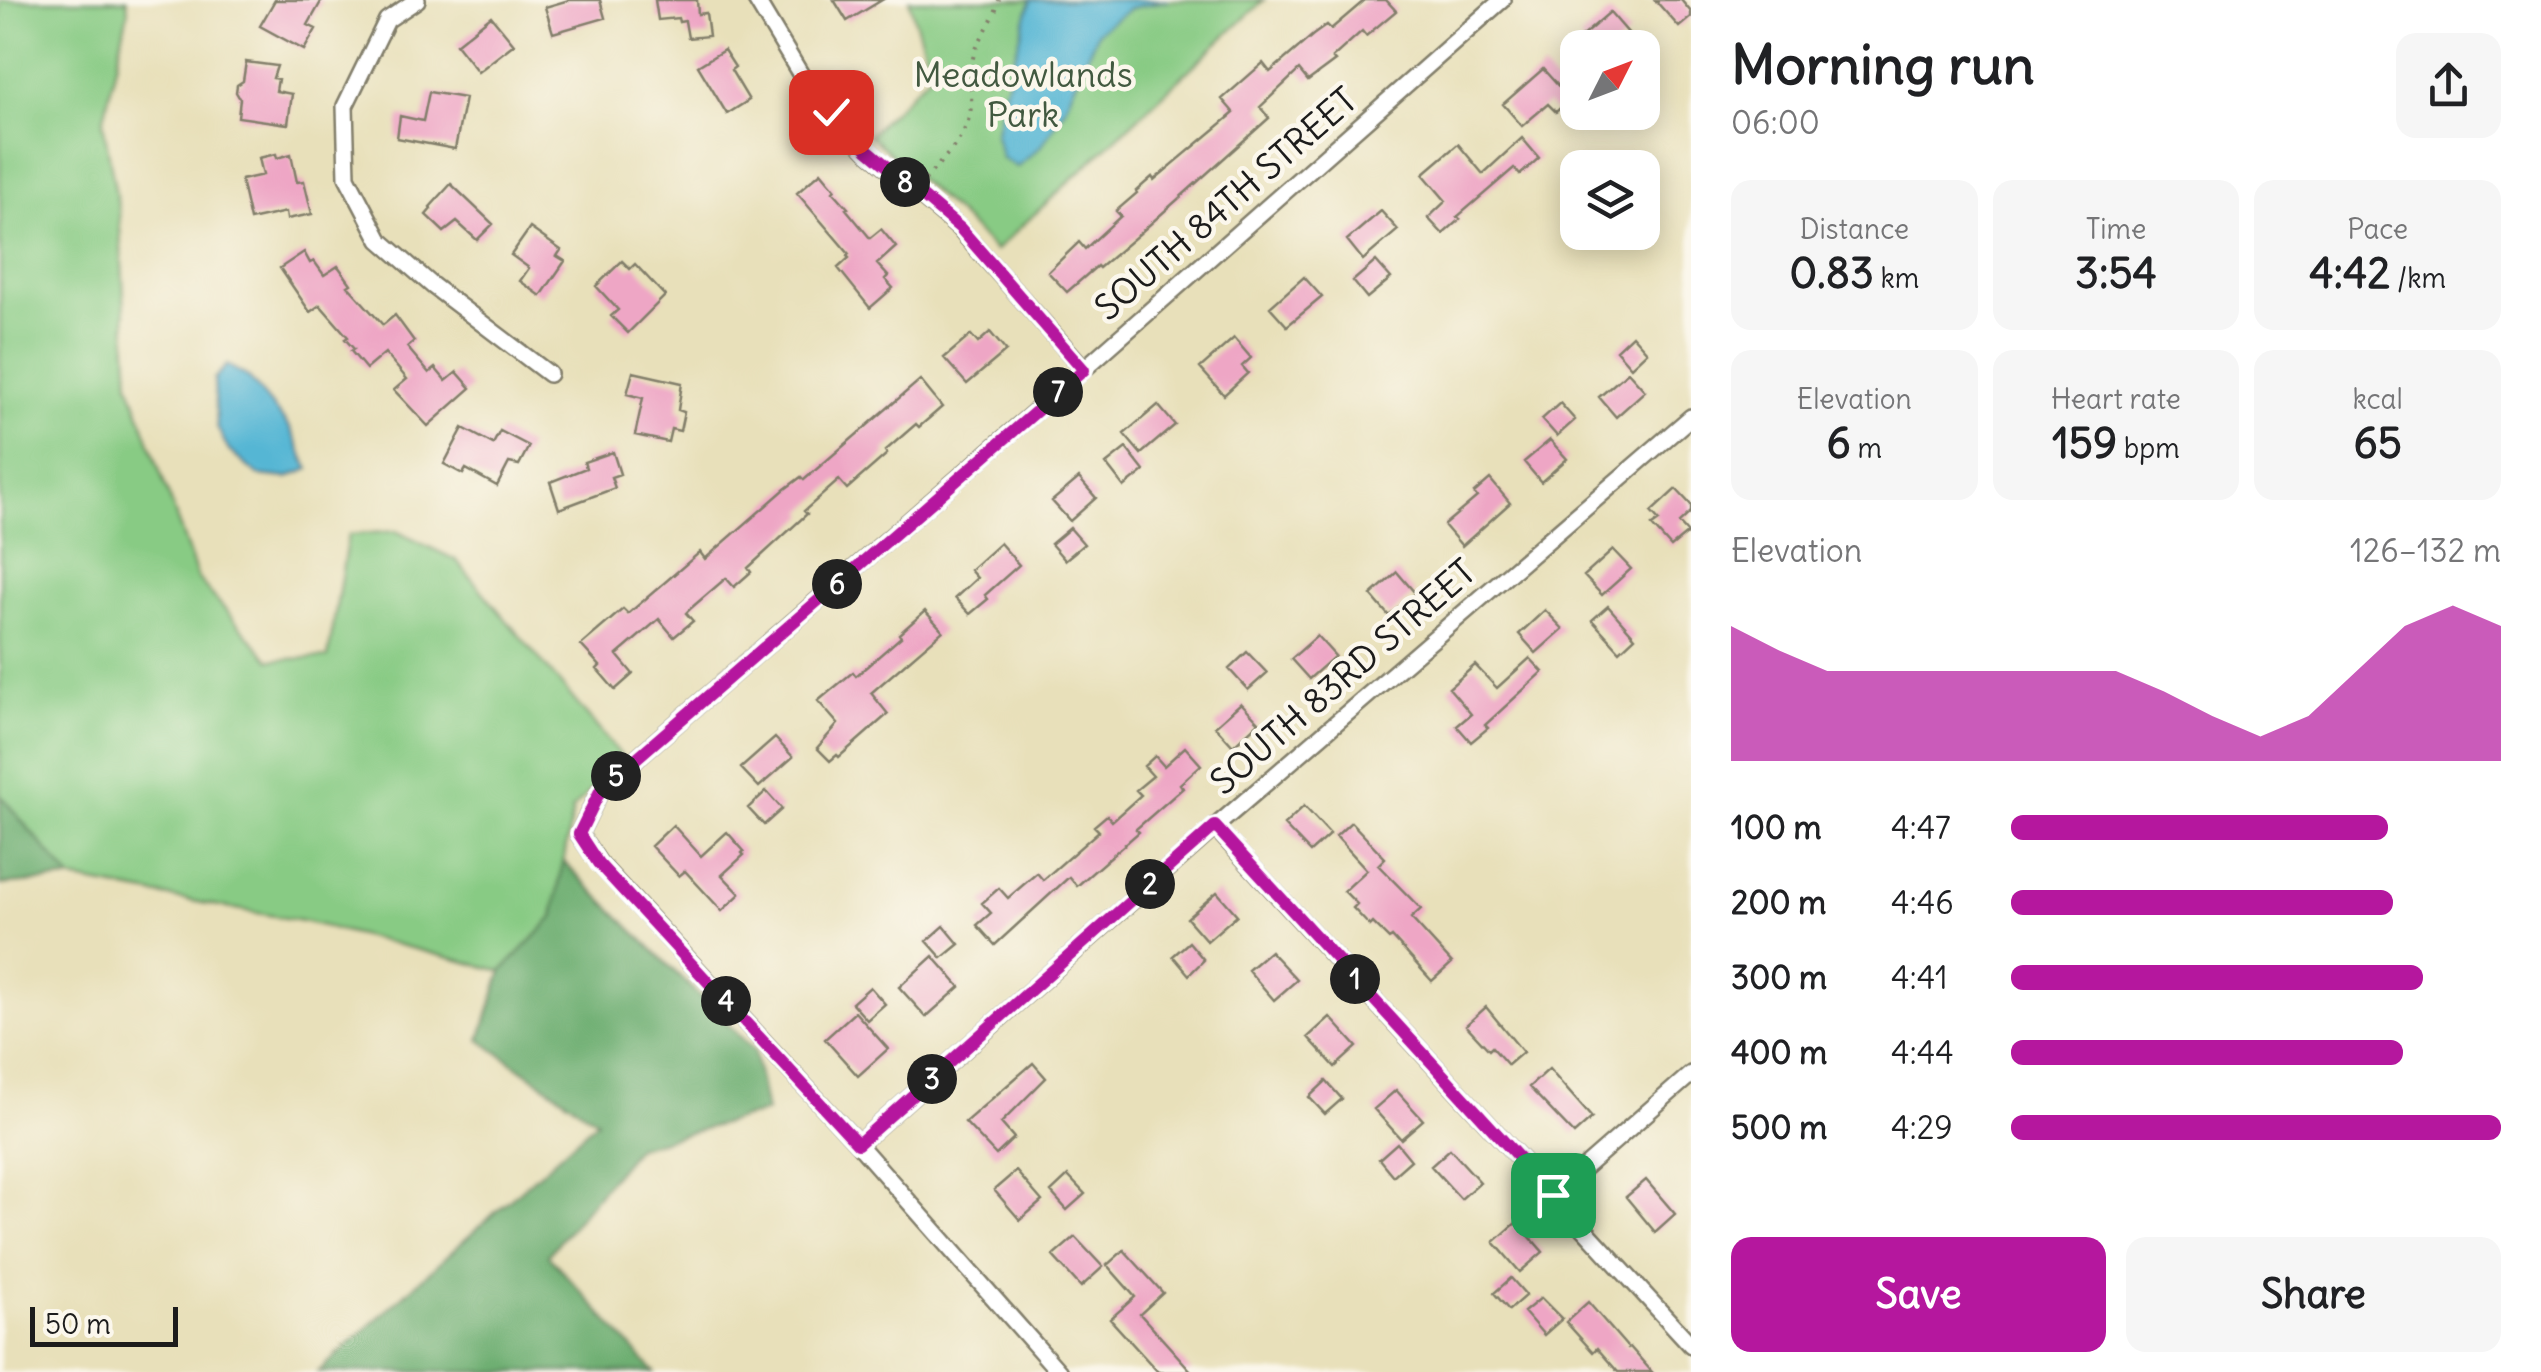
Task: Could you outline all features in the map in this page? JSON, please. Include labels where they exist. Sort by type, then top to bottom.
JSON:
[{"type":"street","points":[[417,0],[387,20],[345,106],[346,177],[380,240],[548,374]]},
{"type":"street","points":[[756,0],[801,75],[831,112],[868,150],[960,228],[1084,370]]},
{"type":"street","name":"SOUTH 84TH STREET","points":[[858,1144],[598,863],[579,834],[601,789],[1502,0]]},
{"type":"street","name":"SOUTH 83RD STREET","points":[[858,1144],[1215,826],[1691,417]]},
{"type":"street","points":[[1215,826],[1691,1345]]},
{"type":"street","points":[[1553,1195],[1691,1074]]},
{"type":"street","points":[[858,1144],[1059,1372]]},
{"type":"path","points":[[916,192],[960,142],[971,105],[973,55],[999,0]]},
{"type":"green space","points":[[0,0],[127,0],[128,12],[103,122],[119,211],[129,383],[198,579],[270,660],[328,657],[348,535],[396,531],[456,560],[622,757],[573,809],[553,918],[502,971],[307,922],[71,879],[0,795]]},
{"type":"green space","name":"Meadowlands Park","points":[[909,0],[1264,0],[995,251],[869,135],[931,73]]},
{"type":"green space","points":[[0,795],[71,879],[0,885]]},
{"type":"green space","points":[[563,861],[754,1050],[766,1112],[637,1147],[548,1255],[654,1372],[318,1372],[597,1121],[480,1040],[502,971],[553,918]]},
{"type":"water","points":[[1031,0],[1168,0],[1131,8],[1098,31],[1064,110],[1042,145],[1017,167],[1002,158],[995,135]]},
{"type":"water","points":[[227,365],[248,377],[290,428],[309,469],[287,478],[258,475],[229,451],[217,427],[214,379]]},
{"type":"building","points":[[275,0],[322,0],[308,25],[316,29],[304,50],[260,26]]},
{"type":"building","points":[[569,0],[600,0],[605,18],[553,33],[545,7]]},
{"type":"building","points":[[655,0],[697,0],[698,14],[706,13],[709,36],[688,38],[685,21],[658,20]]},
{"type":"building","points":[[834,0],[882,0],[847,21]]},
{"type":"building","points":[[1365,0],[1386,0],[1396,11],[1366,36],[1362,31],[1332,58],[1335,61],[1308,81],[1299,70],[1260,107],[1269,118],[1139,234],[1067,292],[1048,272],[1079,242],[1085,249],[1121,216],[1116,211],[1136,191],[1234,113],[1222,99],[1263,63],[1270,72],[1313,35],[1327,25],[1331,29]]},
{"type":"building","points":[[1655,0],[1681,0],[1691,17],[1679,27]]},
{"type":"building","points":[[1610,12],[1626,30],[1589,30]]},
{"type":"building","points":[[491,16],[514,44],[478,72],[456,44]]},
{"type":"building","points":[[724,50],[749,100],[727,114],[698,66]]},
{"type":"building","points":[[246,62],[277,66],[273,78],[278,79],[276,91],[292,94],[288,124],[238,117],[237,85],[243,81]]},
{"type":"building","points":[[1543,69],[1560,88],[1560,108],[1556,112],[1548,104],[1522,126],[1503,104]]},
{"type":"building","points":[[429,92],[465,98],[455,149],[397,138],[400,116],[423,121]]},
{"type":"building","points":[[1522,138],[1539,158],[1520,175],[1514,168],[1443,234],[1428,218],[1446,201],[1423,174],[1458,144],[1483,174]]},
{"type":"building","points":[[276,154],[277,158],[291,154],[297,182],[304,181],[312,214],[287,219],[286,212],[250,220],[241,180],[263,175],[259,158]]},
{"type":"building","points":[[821,172],[870,238],[881,229],[896,247],[877,264],[893,288],[870,308],[838,268],[849,254],[797,193]]},
{"type":"building","points":[[451,184],[493,224],[477,240],[457,222],[444,232],[426,215]]},
{"type":"building","points":[[1381,211],[1398,230],[1363,260],[1347,240]]},
{"type":"building","points":[[530,228],[561,250],[557,256],[565,261],[541,296],[520,281],[529,268],[511,255]]},
{"type":"building","points":[[304,252],[324,275],[338,266],[351,284],[348,286],[383,325],[395,315],[414,341],[407,347],[429,373],[435,368],[446,381],[457,372],[471,388],[428,426],[394,390],[407,379],[385,353],[366,369],[351,351],[354,349],[345,339],[348,337],[320,305],[310,312],[280,268]]},
{"type":"building","points":[[622,261],[630,269],[635,264],[665,296],[628,333],[611,316],[618,310],[596,286]]},
{"type":"building","points":[[1376,261],[1391,278],[1367,298],[1353,281]]},
{"type":"building","points":[[1304,277],[1322,297],[1287,326],[1270,307]]},
{"type":"building","points":[[990,332],[1006,351],[967,384],[944,358],[971,335],[978,343]]},
{"type":"building","points":[[1632,335],[1647,352],[1631,367],[1616,350]]},
{"type":"building","points":[[1234,338],[1251,358],[1242,366],[1248,373],[1224,395],[1200,368]]},
{"type":"building","points":[[633,372],[682,383],[678,410],[684,412],[680,431],[671,429],[668,442],[635,435],[643,398],[627,394]]},
{"type":"building","points":[[1628,372],[1645,391],[1616,417],[1599,397]]},
{"type":"building","points":[[920,380],[942,407],[919,427],[916,424],[847,489],[839,480],[748,568],[751,572],[734,587],[726,578],[690,609],[686,613],[693,621],[674,637],[659,619],[617,655],[633,674],[615,690],[581,645],[623,609],[628,614],[700,552],[705,559]]},
{"type":"building","points":[[1560,403],[1575,420],[1557,436],[1542,419]]},
{"type":"building","points":[[1158,405],[1175,425],[1141,454],[1124,434]]},
{"type":"building","points":[[463,428],[493,444],[500,431],[529,446],[519,465],[509,463],[497,486],[466,469],[463,474],[444,464]]},
{"type":"building","points":[[1550,440],[1567,459],[1541,482],[1524,462]]},
{"type":"building","points":[[1126,448],[1144,471],[1124,487],[1106,464]]},
{"type":"building","points":[[613,452],[620,474],[611,477],[615,488],[559,509],[550,482],[586,468],[584,462]]},
{"type":"building","points":[[1079,478],[1096,498],[1070,521],[1052,501]]},
{"type":"building","points":[[1490,479],[1510,503],[1462,546],[1444,525],[1477,497],[1474,493]]},
{"type":"building","points":[[1676,489],[1691,505],[1691,512],[1679,523],[1688,533],[1671,547],[1652,526],[1659,521],[1651,512]]},
{"type":"building","points":[[1070,528],[1084,544],[1065,560],[1051,544]]},
{"type":"building","points":[[1000,543],[1019,565],[970,614],[955,598],[977,578],[970,570]]},
{"type":"building","points":[[1613,550],[1631,569],[1602,595],[1584,576]]},
{"type":"building","points":[[1397,572],[1415,593],[1389,616],[1371,595]]},
{"type":"building","points":[[1608,606],[1635,637],[1620,651],[1592,620]]},
{"type":"building","points":[[1545,610],[1563,629],[1536,653],[1519,634]]},
{"type":"building","points":[[925,611],[943,631],[871,693],[888,714],[830,761],[817,748],[838,724],[818,701],[853,672],[856,676]]},
{"type":"building","points":[[1317,636],[1335,656],[1309,679],[1291,659]]},
{"type":"building","points":[[1247,652],[1267,673],[1248,690],[1229,669]]},
{"type":"building","points":[[1530,658],[1543,672],[1471,742],[1457,726],[1471,714],[1449,688],[1475,665],[1497,688]]},
{"type":"building","points":[[1241,703],[1259,722],[1233,746],[1215,726]]},
{"type":"building","points":[[775,738],[793,757],[759,787],[741,768]]},
{"type":"building","points":[[1185,747],[1201,765],[1180,784],[1183,788],[1077,886],[1069,877],[995,945],[977,925],[991,913],[982,903],[999,888],[1008,898],[1037,873],[1043,880],[1099,831],[1094,826],[1107,815],[1112,821],[1141,795],[1136,790],[1153,776],[1144,766],[1155,756],[1164,766]]},
{"type":"building","points":[[766,791],[782,809],[764,825],[748,808]]},
{"type":"building","points":[[1304,806],[1330,834],[1310,852],[1284,825]]},
{"type":"building","points":[[1351,822],[1385,858],[1378,865],[1421,909],[1411,918],[1452,963],[1432,981],[1392,937],[1389,939],[1373,923],[1370,926],[1344,891],[1367,870],[1336,836]]},
{"type":"building","points":[[673,825],[701,856],[727,832],[744,851],[722,875],[740,894],[722,911],[685,871],[679,876],[651,846]]},
{"type":"building","points":[[1217,892],[1237,915],[1207,941],[1187,918]]},
{"type":"building","points":[[944,926],[959,944],[942,958],[927,941]]},
{"type":"building","points":[[1189,942],[1204,960],[1189,975],[1173,956]]},
{"type":"building","points":[[1270,951],[1297,980],[1274,1000],[1248,970]]},
{"type":"building","points":[[933,956],[960,987],[926,1017],[899,987]]},
{"type":"building","points":[[870,987],[885,1004],[867,1020],[852,1003]]},
{"type":"building","points":[[1486,1007],[1523,1052],[1508,1065],[1466,1025]]},
{"type":"building","points":[[855,1012],[888,1049],[858,1076],[825,1039]]},
{"type":"building","points":[[1330,1017],[1357,1047],[1335,1067],[1308,1037]]},
{"type":"building","points":[[1033,1063],[1046,1078],[1001,1123],[1014,1138],[996,1155],[965,1122]]},
{"type":"building","points":[[1549,1069],[1592,1118],[1574,1134],[1529,1087]]},
{"type":"building","points":[[1326,1081],[1342,1099],[1325,1114],[1309,1097]]},
{"type":"building","points":[[1396,1090],[1423,1120],[1401,1139],[1374,1109]]},
{"type":"building","points":[[1397,1143],[1411,1160],[1393,1176],[1379,1159]]},
{"type":"building","points":[[1450,1149],[1480,1182],[1461,1199],[1431,1166]]},
{"type":"building","points":[[1016,1171],[1042,1201],[1020,1220],[994,1190]]},
{"type":"building","points":[[1068,1176],[1085,1194],[1067,1210],[1051,1192]]},
{"type":"building","points":[[1646,1180],[1675,1214],[1655,1232],[1626,1197]]},
{"type":"building","points":[[1517,1222],[1543,1252],[1520,1272],[1494,1242]]},
{"type":"building","points":[[1075,1237],[1103,1267],[1081,1287],[1053,1256]]},
{"type":"building","points":[[1124,1250],[1163,1293],[1140,1314],[1192,1372],[1158,1372],[1110,1319],[1135,1297],[1107,1265]]},
{"type":"building","points":[[1511,1278],[1526,1295],[1509,1310],[1494,1293]]},
{"type":"building","points":[[1541,1298],[1562,1319],[1544,1335],[1524,1312]]},
{"type":"building","points":[[1588,1302],[1652,1372],[1618,1372],[1597,1348],[1593,1352],[1566,1322]]},
{"type":"route","points":[[831,112],[868,150],[960,228],[1084,370],[601,789],[579,834],[598,863],[858,1144],[1215,826],[1553,1195]]}]
